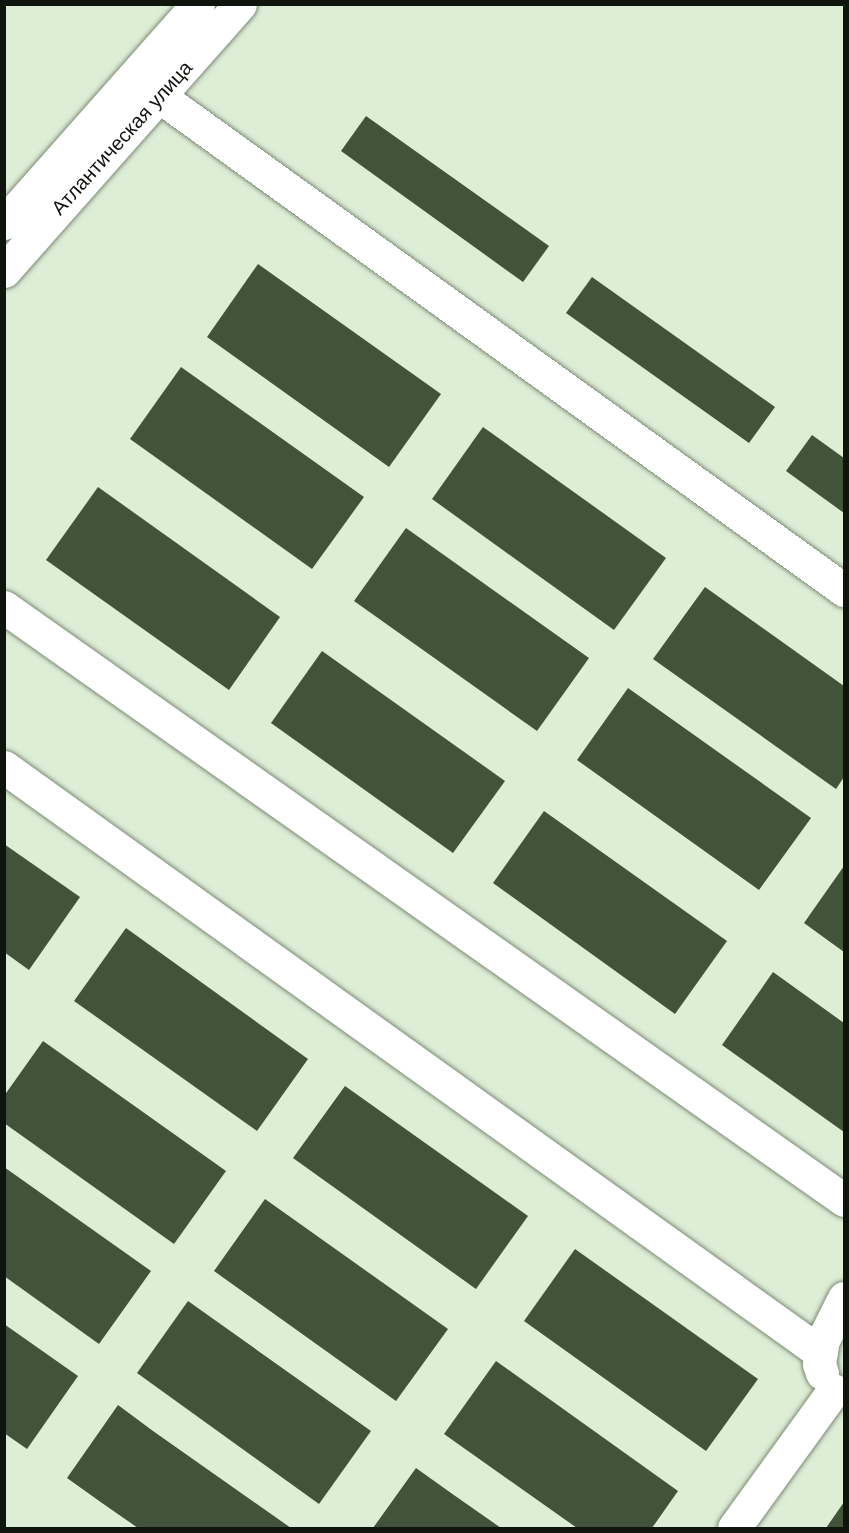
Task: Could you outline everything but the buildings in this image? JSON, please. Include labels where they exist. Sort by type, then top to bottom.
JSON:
[{"type":"street","name":"Атлантическая улица","points":[[4,223],[198,4]]},
{"type":"street","name":"Атлантическая улица","points":[[4,271],[240,4]]},
{"type":"street","points":[[159,96],[844,590]]},
{"type":"street","points":[[4,607],[844,1200]]},
{"type":"street","points":[[4,767],[821,1353]]},
{"type":"street","points":[[734,1528],[839,1394],[826,1384],[819,1364],[830,1323],[844,1298]]}]
